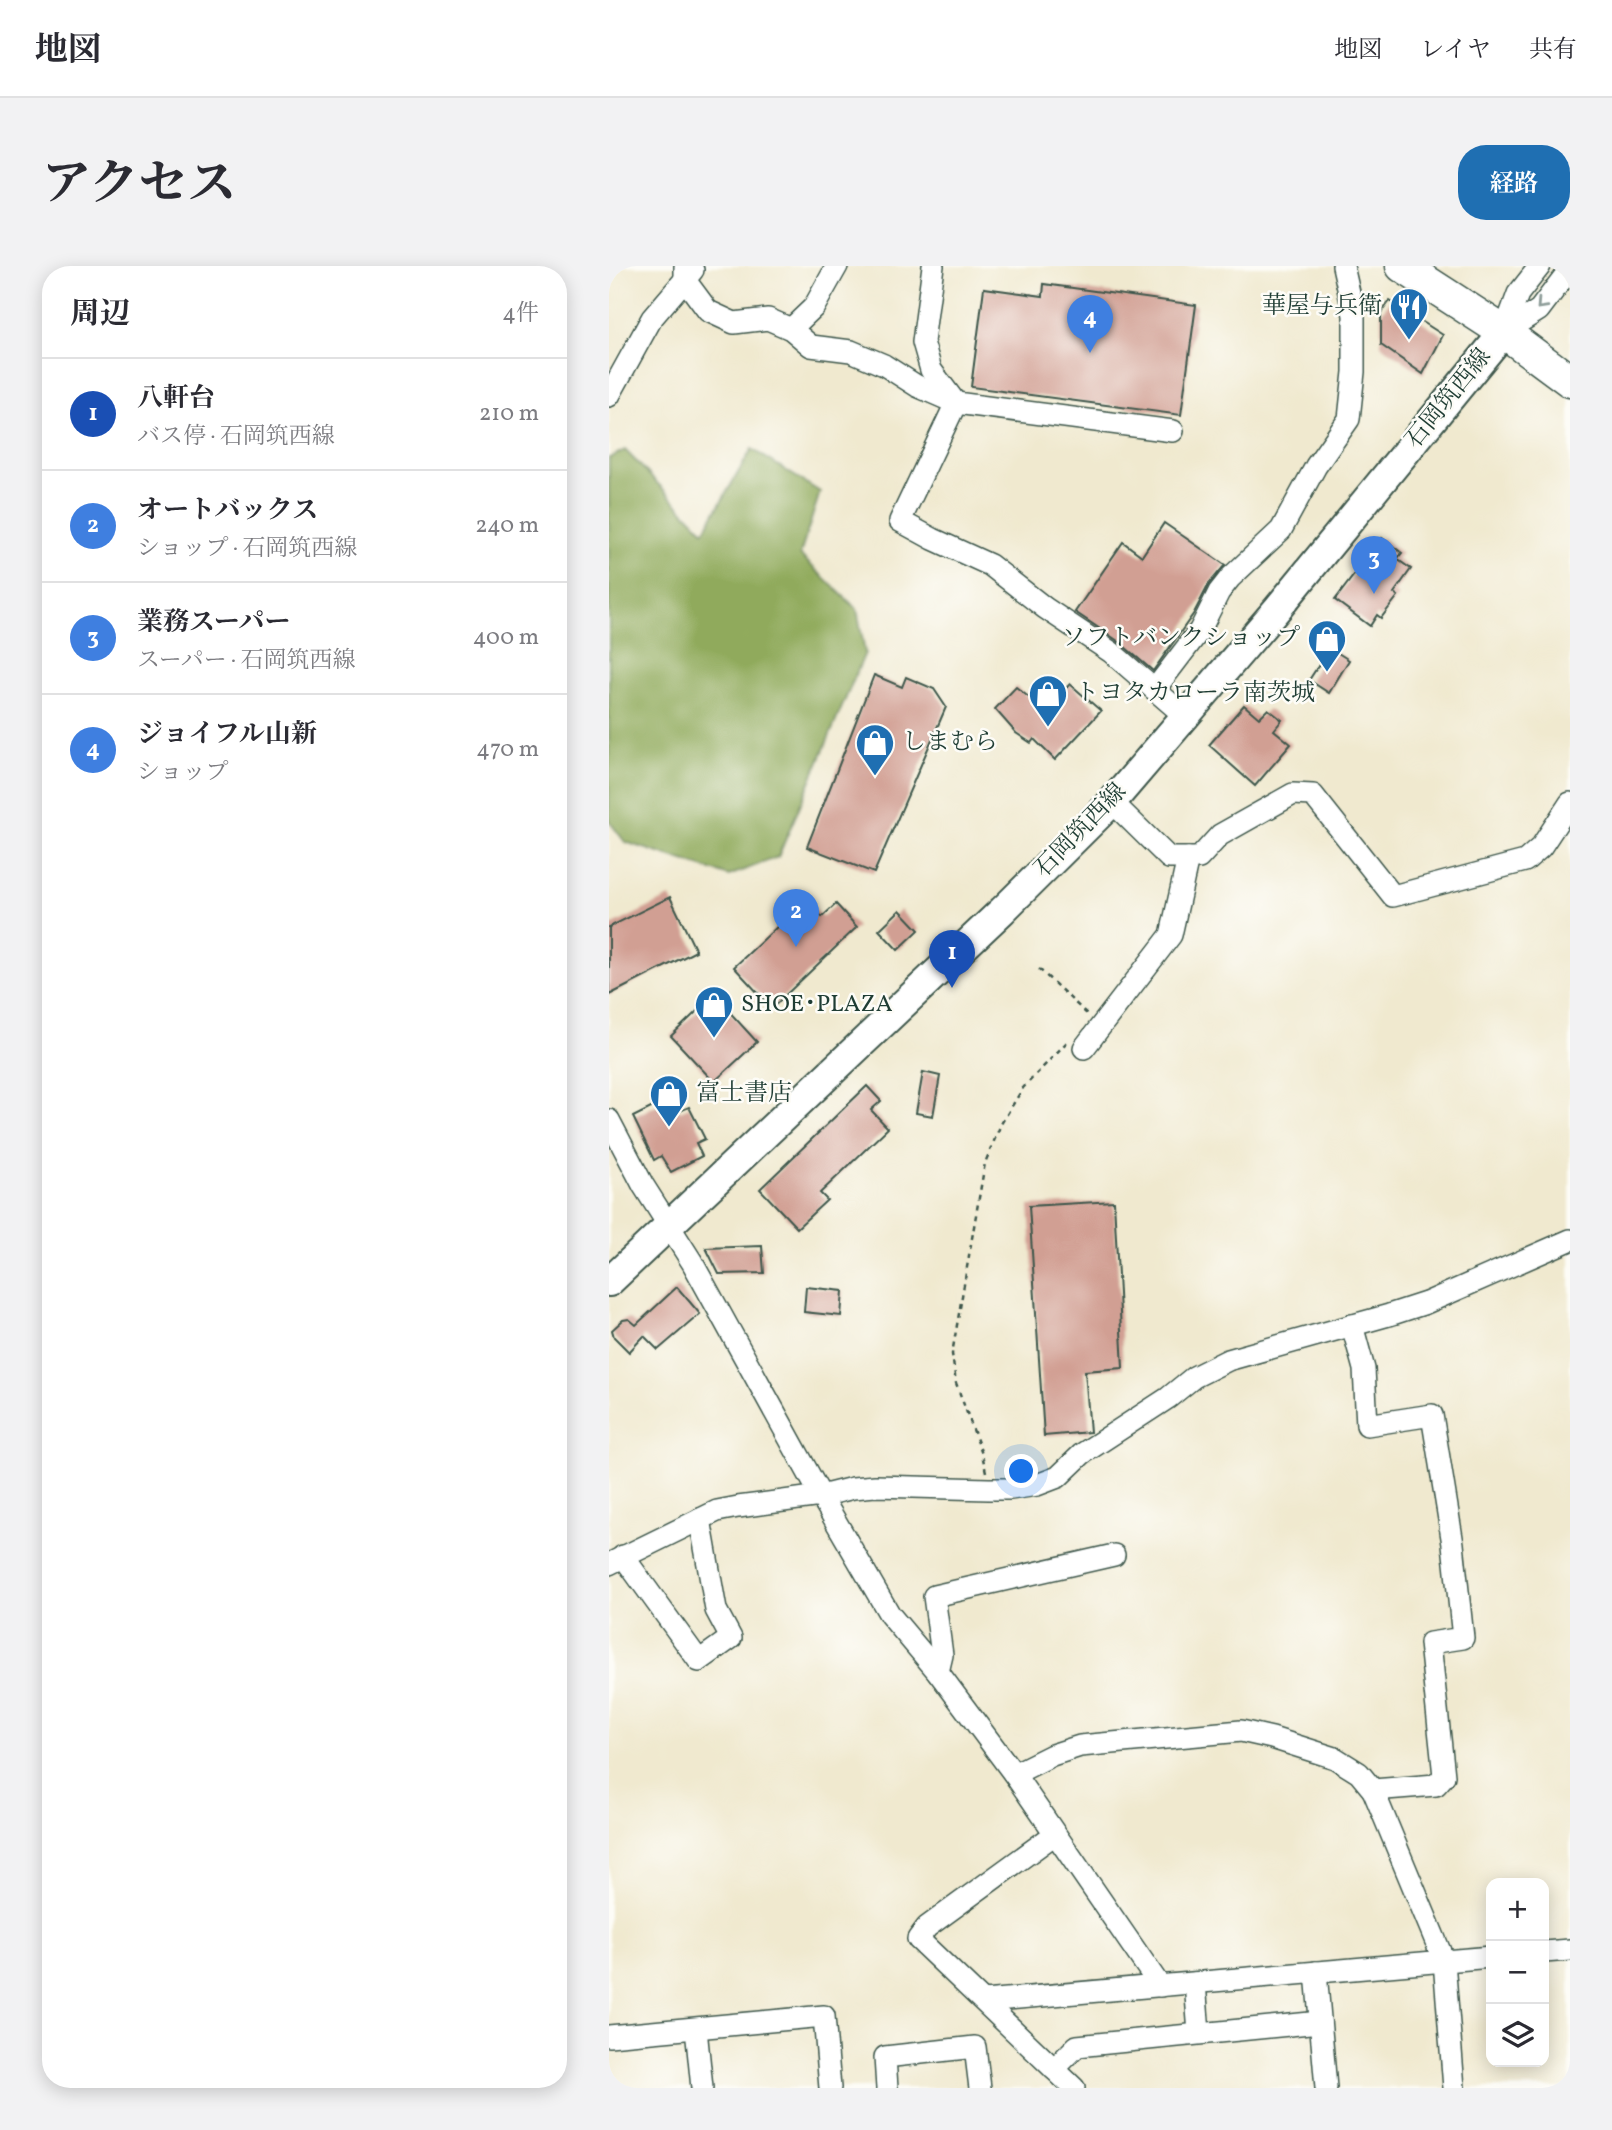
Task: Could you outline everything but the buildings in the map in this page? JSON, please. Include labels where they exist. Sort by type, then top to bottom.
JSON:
[{"type":"highway","points":[[1402,266],[1504,332],[1570,381]]},
{"type":"main road","name":"石岡筑西線","points":[[611,1276],[669,1225],[1003,910],[1112,802],[1286,598],[1504,332]]},
{"type":"street","points":[[791,329],[814,307],[837,266]]},
{"type":"street","points":[[933,266],[923,342],[931,370],[956,403]]},
{"type":"street","points":[[1155,689],[1200,630],[1219,592],[1230,578],[1282,530],[1316,466],[1349,419],[1355,372],[1354,315],[1343,266]]},
{"type":"street","points":[[1504,332],[1518,294],[1540,266]]},
{"type":"street","points":[[1504,332],[1539,310],[1570,269]]},
{"type":"street","points":[[609,396],[652,318],[689,271],[708,311],[734,323],[768,319],[791,329],[811,346],[851,352],[884,365],[917,386],[956,403],[1173,431]]},
{"type":"street","points":[[956,403],[900,521],[990,565],[1045,608],[1111,652],[1185,716]]},
{"type":"street","points":[[1112,802],[1169,858],[1199,858],[1220,835],[1293,794],[1313,795],[1393,896],[1525,861],[1541,847],[1570,803]]},
{"type":"street","points":[[1079,1041],[1101,1026],[1171,935],[1188,858]]},
{"type":"street","points":[[609,1120],[643,1185],[669,1225],[890,1615],[938,1672],[1014,1774],[1160,1986]]},
{"type":"street","points":[[701,1519],[716,1610],[731,1638],[699,1661],[616,1560],[717,1511],[738,1507],[875,1486],[1011,1489],[1037,1485],[1058,1477],[1082,1454],[1168,1398],[1194,1377],[1228,1360],[1426,1303],[1570,1240]]},
{"type":"street","points":[[1352,1325],[1364,1369],[1367,1426],[1432,1415],[1453,1544],[1463,1638],[1430,1643],[1444,1776],[1436,1785],[1373,1790]]},
{"type":"street","points":[[938,1672],[942,1656],[934,1596],[1114,1555]]},
{"type":"street","points":[[1014,1774],[1052,1755],[1080,1746],[1241,1731],[1335,1758],[1359,1773],[1373,1790],[1444,1961],[1454,2088]]},
{"type":"street","points":[[1055,1834],[927,1927],[918,1939],[1075,2088]]},
{"type":"street","points":[[1549,1952],[1570,1950]]},
{"type":"street","points":[[983,2001],[1486,1957]]},
{"type":"street","points":[[1316,1972],[1326,2088]]},
{"type":"street","points":[[1195,1983],[1199,2033]]},
{"type":"street","points":[[609,2036],[824,2016],[830,2088]]},
{"type":"street","points":[[1054,2069],[1077,2046],[1320,2022]]},
{"type":"street","points":[[696,2029],[702,2088]]},
{"type":"street","points":[[887,2088],[885,2057],[975,2047],[980,2088]]},
{"type":"path","points":[[1039,969],[1101,1026]]},
{"type":"path","points":[[989,1489],[982,1454],[956,1383],[952,1354],[985,1163],[1001,1124],[1023,1088],[1079,1041]]},
{"type":"green space","points":[[752,449],[820,492],[800,555],[857,609],[865,653],[778,857],[729,876],[625,842],[609,821],[609,458],[625,450],[704,531]]},
{"type":"place","name":"華屋与兵衛","points":[[1409,341]]},
{"type":"place","name":"ジョイフル山新","points":[[1090,353]]},
{"type":"place","name":"業務スーパー","points":[[1374,594]]},
{"type":"place","name":"ソフトバンクショップ","points":[[1327,673]]},
{"type":"place","name":"トヨタカローラ南茨城","points":[[1048,728]]},
{"type":"place","name":"しまむら","points":[[875,777]]},
{"type":"place","name":"オートバックス","points":[[796,947]]},
{"type":"place","name":"八軒台","points":[[952,988]]},
{"type":"place","name":"SHOE･PLAZA","points":[[714,1039]]},
{"type":"place","name":"富士書店","points":[[669,1128]]}]
